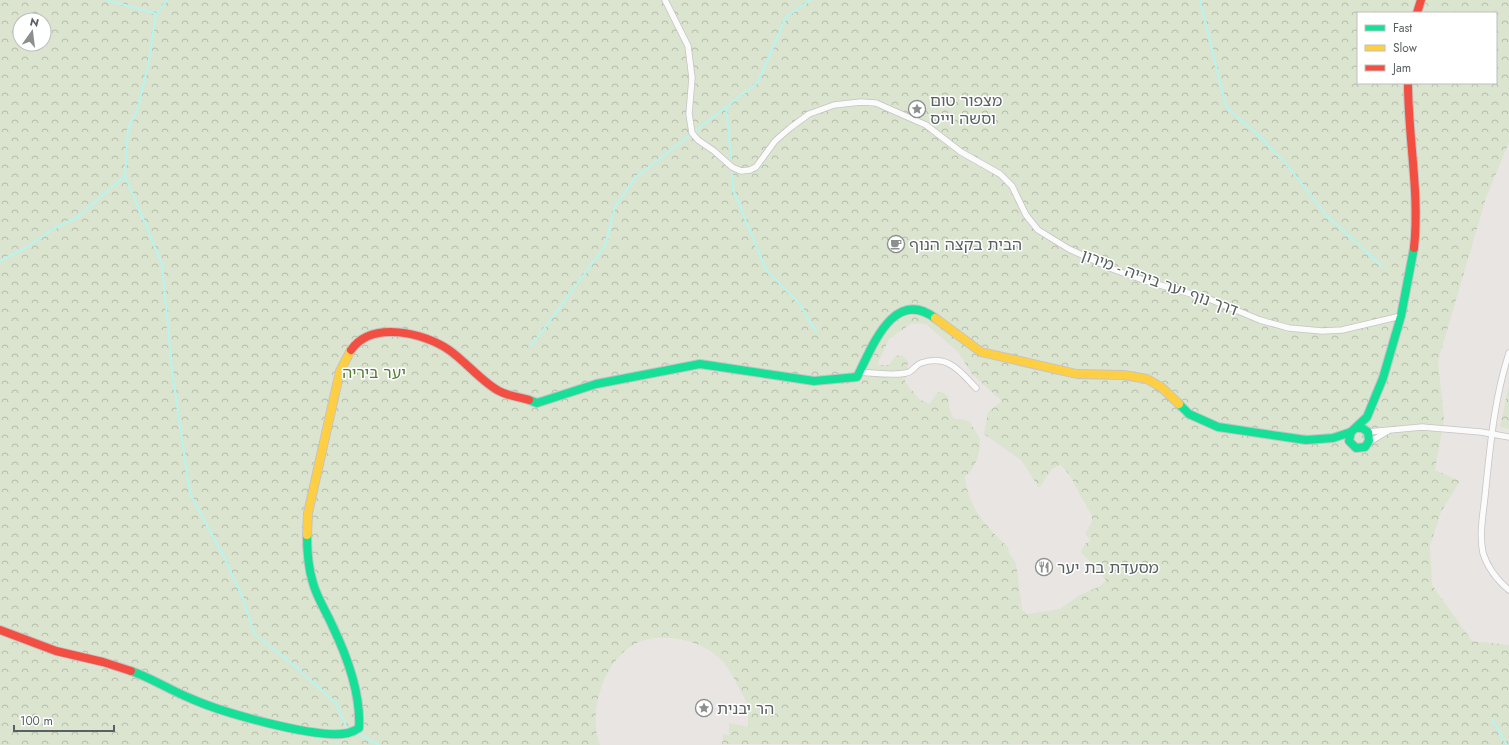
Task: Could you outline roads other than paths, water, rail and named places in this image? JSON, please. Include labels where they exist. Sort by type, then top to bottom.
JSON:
[{"type":"main road","points":[[1417,12],[1421,0]]},
{"type":"main road","points":[[0,630],[56,651],[103,662],[136,673],[193,700],[238,715],[311,732],[349,733],[359,728],[361,717],[357,699],[335,631],[313,585],[307,560],[308,513],[340,371],[352,348],[363,339],[382,332],[391,331],[432,341],[449,350],[499,392],[537,403],[596,384],[700,364],[814,381],[857,378],[882,328],[897,313],[913,309],[927,312],[981,352],[1077,374],[1124,375],[1147,379],[1161,387],[1189,414],[1218,427],[1299,439],[1333,438],[1349,441],[1356,448],[1363,448],[1368,443],[1370,438],[1367,432],[1372,408],[1383,378],[1401,316],[1413,261],[1417,221],[1408,111],[1408,84]]},
{"type":"main road","points":[[1333,438],[1354,430],[1364,422],[1372,408]]},
{"type":"main road","points":[[1354,430],[1367,432]]},
{"type":"main road","points":[[1349,441],[1354,430]]},
{"type":"street","name":"דרך נוף יער ביריה - מירון","points":[[665,0],[688,46],[692,78],[688,114],[692,133],[698,140],[714,151],[732,167],[741,171],[750,170],[756,167],[776,141],[809,114],[834,105],[861,102],[876,103],[926,124],[961,152],[1000,174],[1012,186],[1026,215],[1038,230],[1069,249],[1115,270],[1146,281],[1209,298],[1260,320],[1289,328],[1322,331],[1342,330],[1401,316]]},
{"type":"street","points":[[1509,353],[1502,376],[1491,435],[1481,542],[1488,566],[1496,579],[1509,590]]},
{"type":"street","points":[[860,372],[896,375],[909,373],[919,363],[931,360],[945,362],[955,366],[976,388]]},
{"type":"street","points":[[1367,432],[1422,427],[1465,430],[1509,438]]},
{"type":"street","points":[[1368,443],[1390,430]]},
{"type":"waterway","points":[[107,0],[157,14]]},
{"type":"waterway","points":[[167,0],[155,19],[149,61],[137,111],[128,129],[125,176],[162,264],[172,370],[190,494],[224,557],[242,596],[254,633],[296,667],[336,703],[347,728],[350,729]]},
{"type":"waterway","points":[[531,346],[605,246],[615,206],[635,178],[758,82],[786,17],[810,0]]},
{"type":"waterway","points":[[1200,0],[1226,107],[1258,135],[1287,165],[1326,215],[1382,266]]},
{"type":"waterway","points":[[726,107],[731,158]]},
{"type":"waterway","points":[[732,174],[733,189],[766,270],[799,303],[816,332]]},
{"type":"waterway","points":[[0,261],[26,248],[53,229],[76,218],[125,176]]},
{"type":"waterway","points":[[1492,719],[1507,745]]},
{"type":"waterway","points":[[355,732],[379,745]]},
{"type":"place","name":"מצפור טום וסשה וייס","points":[[917,109]]},
{"type":"place","name":"הבית בקצה הנוף","points":[[896,244]]},
{"type":"place","name":"מסעדת בת יער","points":[[1044,567]]},
{"type":"place","name":"הר יבנית","points":[[704,708]]},
{"type":"park label","name":"יער ביריה","points":[[374,372]]}]
